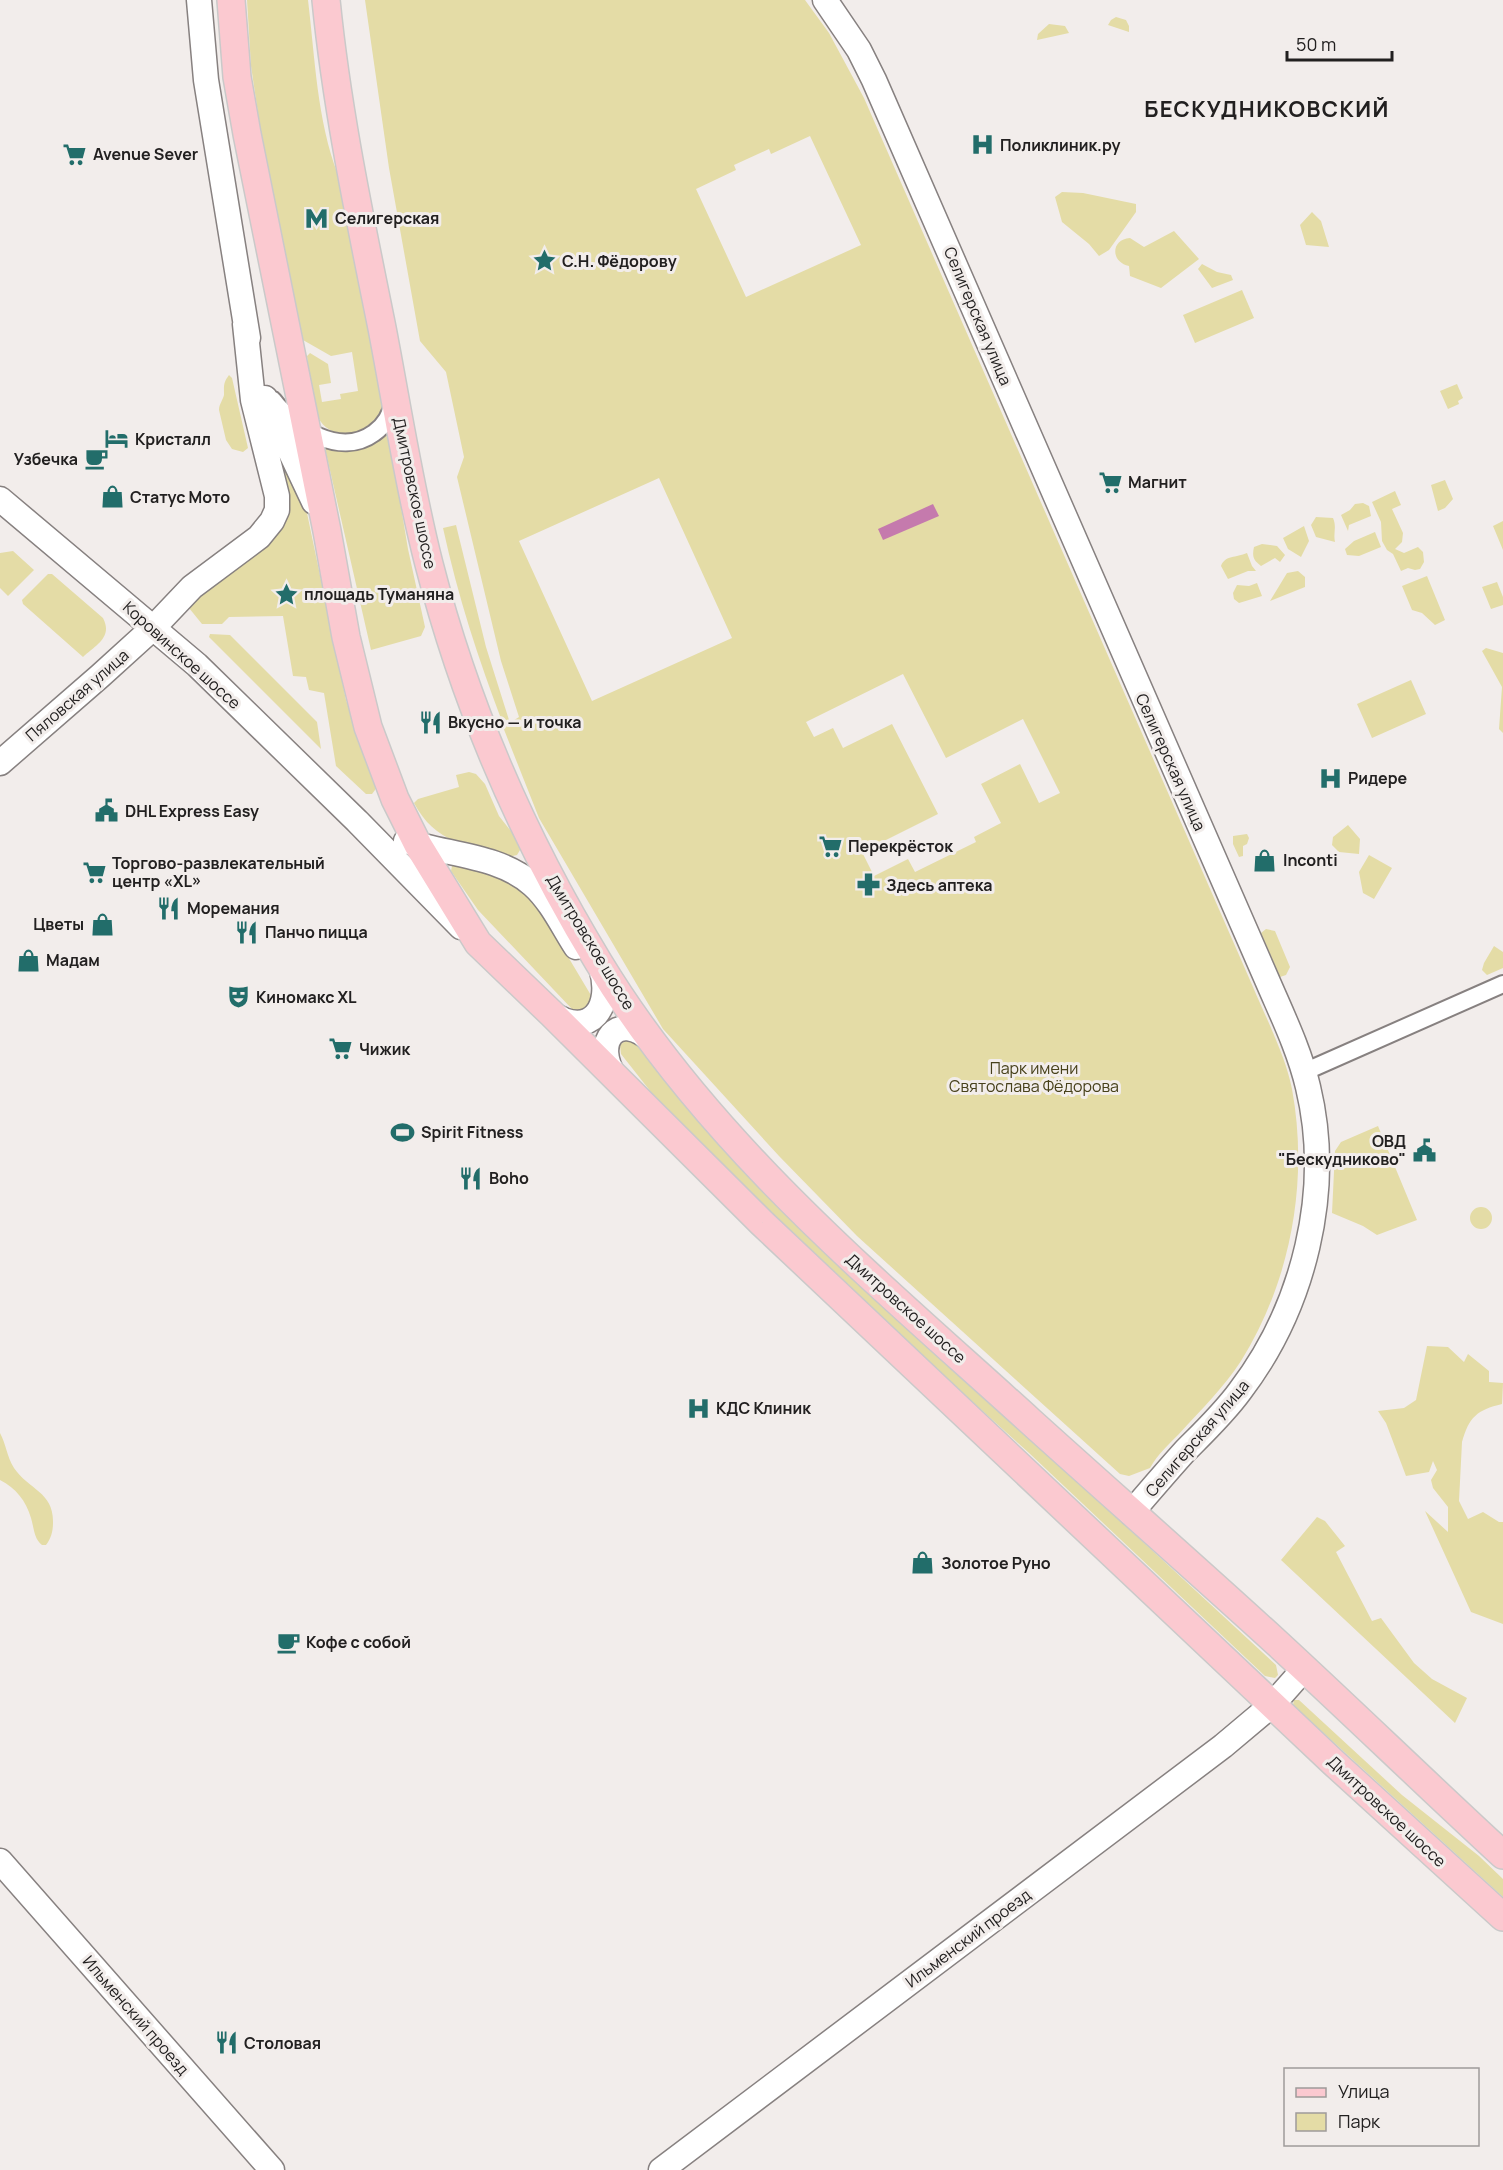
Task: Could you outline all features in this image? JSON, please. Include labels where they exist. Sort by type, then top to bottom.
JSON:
[{"type":"main road","name":"Дмитровское шоссе","points":[[231,0],[237,77],[247,134],[327,531],[346,637],[368,727],[395,799],[418,845],[478,944],[552,1014],[762,1223],[1334,1763],[1503,1917]]},
{"type":"main road","name":"Дмитровское шоссе","points":[[326,0],[334,76],[350,170],[418,520],[447,628],[463,677],[528,832],[603,978],[739,1146],[817,1228],[1304,1669],[1503,1855]]},
{"type":"street","points":[[199,0],[206,80],[245,324],[260,382],[279,429],[327,531]]},
{"type":"street","name":"Селигерская улица","points":[[825,0],[859,50],[874,80],[1271,989],[1299,1054],[1304,1072],[1315,1134],[1316,1183],[1306,1254],[1295,1291],[1268,1350],[1239,1392],[1131,1513]]},
{"type":"street","name":"Пяловская улица","points":[[0,763],[154,627],[192,587],[259,537],[272,521],[277,510],[277,496],[274,476],[253,400],[247,362],[245,324]]},
{"type":"street","points":[[260,382],[286,416],[319,437],[341,442],[351,442],[369,436],[384,424],[394,397],[393,387]]},
{"type":"street","name":"Коровинское шоссе","points":[[0,499],[197,665],[357,820],[478,944]]},
{"type":"street","name":"Коровинское шоссе","points":[[357,820],[380,834],[418,845]]},
{"type":"street","name":"Дмитровское шоссе","points":[[418,845],[490,862],[522,876],[535,886],[603,978]]},
{"type":"street","points":[[552,1014],[572,1023],[588,1021],[600,1011],[604,1001],[603,978]]},
{"type":"street","points":[[1304,1072],[1503,984]]},
{"type":"street","points":[[619,1082],[607,1061],[606,1049],[609,1036],[620,1028],[628,1027],[642,1032],[652,1041]]},
{"type":"street","points":[[1273,1704],[1304,1669]]},
{"type":"street","name":"Ильменский проезд","points":[[661,2170],[1224,1746],[1273,1704]]},
{"type":"street","name":"Ильменский проезд","points":[[0,1861],[272,2170]]},
{"type":"green space","points":[[247,0],[308,0],[325,133],[338,175],[383,404],[371,423],[353,433],[343,434],[324,426],[314,405],[307,356],[310,353],[328,364],[331,383],[319,385],[322,402],[341,399],[340,394],[358,391],[352,352],[331,356],[303,340],[261,133],[251,66]]},
{"type":"green space","name":"Парк имени Святослава Фёдорова","points":[[365,0],[805,0],[829,33],[864,98],[1269,1024],[1292,1089],[1297,1124],[1297,1194],[1284,1264],[1272,1298],[1258,1330],[1234,1371],[1150,1468],[1129,1476],[1120,1474],[857,1236],[779,1156],[663,1029],[539,818],[503,727],[519,717],[501,661],[457,477],[464,457],[446,372],[420,341],[389,168]],"holes":[[[810,136],[861,245],[746,297],[696,189],[736,170],[734,165],[769,149],[771,154]],[[659,478],[732,638],[592,701],[519,541]],[[903,674],[946,758],[1023,719],[1060,793],[1039,803],[1020,764],[981,784],[1001,823],[974,837],[976,842],[915,872],[908,859],[874,876],[862,852],[938,814],[892,724],[843,748],[833,728],[814,737],[806,722]]]},
{"type":"green space","points":[[1116,17],[1126,20],[1129,32],[1108,25]]},
{"type":"green space","points":[[1049,24],[1065,26],[1069,33],[1037,40],[1038,34]]},
{"type":"green space","points":[[1062,192],[1083,193],[1136,204],[1136,212],[1109,250],[1099,256],[1089,244],[1062,222],[1055,197]]},
{"type":"green space","points":[[1312,212],[1321,221],[1329,247],[1306,245],[1300,225]]},
{"type":"green space","points":[[1174,231],[1199,259],[1161,288],[1130,276],[1129,266],[1123,264],[1116,256],[1116,246],[1124,239],[1130,238],[1144,247]]},
{"type":"green space","points":[[1202,264],[1217,272],[1231,275],[1233,280],[1212,288],[1198,269]]},
{"type":"green space","points":[[1242,290],[1254,318],[1195,343],[1183,315]]},
{"type":"green space","points":[[229,375],[232,378],[248,448],[243,452],[232,449],[226,440],[219,410],[225,382]]},
{"type":"green space","points":[[1457,384],[1463,398],[1458,401],[1459,404],[1448,409],[1440,391]]},
{"type":"green space","points":[[388,429],[408,549],[425,627],[421,636],[371,650],[324,444]]},
{"type":"green space","points":[[279,454],[302,496],[307,513],[346,700],[376,787],[372,794],[366,794],[336,766],[324,693],[309,690],[306,677],[293,676],[283,616],[229,617],[222,624],[202,624],[189,608],[287,489]]},
{"type":"green space","points":[[1445,480],[1453,499],[1445,508],[1438,511],[1431,485]]},
{"type":"green space","points":[[1395,491],[1401,505],[1392,509],[1403,533],[1402,542],[1395,549],[1404,553],[1418,547],[1423,552],[1424,562],[1420,569],[1408,568],[1401,571],[1393,554],[1387,550],[1382,541],[1381,522],[1372,502]]},
{"type":"green space","points":[[1363,503],[1369,506],[1371,516],[1349,525],[1348,531],[1341,515],[1355,504]]},
{"type":"green space","points":[[1316,517],[1333,518],[1335,542],[1316,537],[1311,525]]},
{"type":"green space","points":[[1503,521],[1503,550],[1493,526]]},
{"type":"green space","points":[[456,525],[486,647],[509,720],[503,724],[469,627],[449,554],[443,528]]},
{"type":"green space","points":[[1304,526],[1309,541],[1301,557],[1288,549],[1283,538]]},
{"type":"green space","points":[[1375,532],[1381,547],[1359,556],[1347,555],[1345,549],[1354,541]]},
{"type":"green space","points":[[1262,544],[1277,546],[1285,555],[1280,562],[1275,558],[1261,566],[1255,560],[1253,553],[1254,547]]},
{"type":"green space","points":[[13,551],[34,570],[8,596],[0,588],[0,553]]},
{"type":"green space","points":[[1247,553],[1256,571],[1248,571],[1228,579],[1221,566],[1223,562],[1228,558]]},
{"type":"green space","points":[[1298,571],[1305,577],[1305,587],[1270,601],[1287,573]]},
{"type":"green space","points":[[48,574],[52,574],[103,618],[106,625],[102,640],[83,657],[23,604],[22,600]]},
{"type":"green space","points":[[1427,576],[1445,620],[1435,625],[1422,613],[1412,610],[1402,586]]},
{"type":"green space","points":[[1497,582],[1503,597],[1503,605],[1491,609],[1482,587]]},
{"type":"green space","points":[[1257,583],[1262,596],[1239,603],[1234,599],[1233,593],[1237,585],[1249,586]]},
{"type":"green space","points":[[210,634],[230,635],[317,722],[321,749],[209,637]]},
{"type":"green space","points":[[1486,648],[1503,653],[1503,733],[1499,729],[1502,687],[1482,651]]},
{"type":"green space","points":[[1411,680],[1426,714],[1372,738],[1357,704]]},
{"type":"green space","points":[[469,772],[476,774],[485,784],[499,816],[518,840],[520,850],[517,855],[508,857],[466,846],[442,835],[422,816],[414,803],[418,799],[459,787],[456,775]]},
{"type":"green space","points":[[1348,825],[1360,839],[1359,854],[1339,852],[1332,845],[1333,837]]},
{"type":"green space","points":[[1247,834],[1249,838],[1247,844],[1243,846],[1243,856],[1239,857],[1233,844],[1233,836]]},
{"type":"green space","points":[[1369,855],[1392,868],[1374,899],[1363,893],[1359,872]]},
{"type":"green space","points":[[458,865],[497,873],[533,898],[592,997],[588,1010],[574,1011],[478,910],[451,871],[452,866]]},
{"type":"green space","points":[[1266,929],[1275,931],[1290,967],[1286,975],[1280,977],[1261,933]]},
{"type":"green space","points":[[1494,946],[1503,952],[1503,968],[1487,975],[1482,970]]},
{"type":"green space","points":[[626,1040],[635,1041],[980,1391],[1276,1665],[1278,1675],[1275,1678],[1265,1676],[1028,1452],[798,1244],[666,1111],[621,1054],[620,1045]]},
{"type":"green space","points":[[1378,1126],[1417,1220],[1377,1235],[1363,1226],[1332,1213],[1335,1151],[1341,1142]]},
{"type":"green space","points":[[1481,1207],[1489,1210],[1492,1218],[1489,1226],[1481,1229],[1473,1226],[1470,1218],[1473,1210]]},
{"type":"green space","points":[[1427,1346],[1448,1347],[1464,1362],[1468,1354],[1489,1371],[1489,1382],[1503,1383],[1502,1404],[1480,1412],[1471,1421],[1465,1433],[1462,1442],[1459,1501],[1468,1519],[1483,1512],[1503,1522],[1503,1624],[1471,1612],[1425,1511],[1448,1532],[1448,1507],[1433,1488],[1431,1480],[1437,1470],[1433,1461],[1429,1472],[1406,1476],[1386,1423],[1378,1411],[1404,1408],[1416,1400]]},
{"type":"green space","points":[[0,1433],[14,1468],[40,1492],[49,1504],[53,1526],[46,1545],[42,1545],[37,1540],[29,1512],[16,1491],[0,1480]]},
{"type":"green space","points":[[1317,1517],[1325,1521],[1345,1546],[1336,1552],[1372,1621],[1381,1618],[1414,1663],[1432,1679],[1467,1698],[1455,1723],[1281,1560]]},
{"type":"green space","points":[[1294,1700],[1299,1700],[1402,1795],[1479,1856],[1503,1879],[1503,1897],[1293,1705]]},
{"type":"shaded area","points":[[933,504],[939,516],[883,540],[878,529]]},
{"type":"place","name":"Поликлиник.ру","points":[[982,145]]},
{"type":"place","name":"Avenue Sever","points":[[75,154]]},
{"type":"place","name":"Селигерская","points":[[317,218]]},
{"type":"place","name":"С.Н. Фёдорову","points":[[544,261]]},
{"type":"place","name":"Кристалл","points":[[117,439]]},
{"type":"place","name":"Узбечка","points":[[96,459]]},
{"type":"place","name":"Магнит","points":[[1110,482]]},
{"type":"place","name":"Статус Мото","points":[[112,497]]},
{"type":"place","name":"площадь Туманяна","points":[[286,594]]},
{"type":"place","name":"Вкусно — и точка","points":[[430,722]]},
{"type":"place","name":"Ридере","points":[[1330,778]]},
{"type":"place","name":"DHL Express Easy","points":[[107,811]]},
{"type":"place","name":"Перекрёсток","points":[[830,846]]},
{"type":"place","name":"Inconti","points":[[1265,860]]},
{"type":"place","name":"Торгово-развлекательный центр «XL»","points":[[94,872]]},
{"type":"place","name":"Здесь аптека","points":[[868,885]]},
{"type":"place","name":"Моремания","points":[[169,908]]},
{"type":"place","name":"Цветы","points":[[102,924]]},
{"type":"place","name":"Панчо пицца","points":[[247,932]]},
{"type":"place","name":"Мадам","points":[[28,960]]},
{"type":"place","name":"Киномакс XL","points":[[238,997]]},
{"type":"place","name":"Чижик","points":[[341,1049]]},
{"type":"place","name":"Spirit Fitness","points":[[403,1132]]},
{"type":"place","name":"ОВД \"Бескудниково\"","points":[[1424,1150]]},
{"type":"place","name":"Boho","points":[[471,1178]]},
{"type":"place","name":"КДС Клиник","points":[[698,1408]]},
{"type":"place","name":"Золотое Руно","points":[[923,1563]]},
{"type":"place","name":"Кофе с собой","points":[[288,1642]]},
{"type":"place","name":"Столовая","points":[[226,2043]]},
{"type":"district","name":"БЕСКУДНИКОВСКИЙ","points":[[1267,109]]}]
